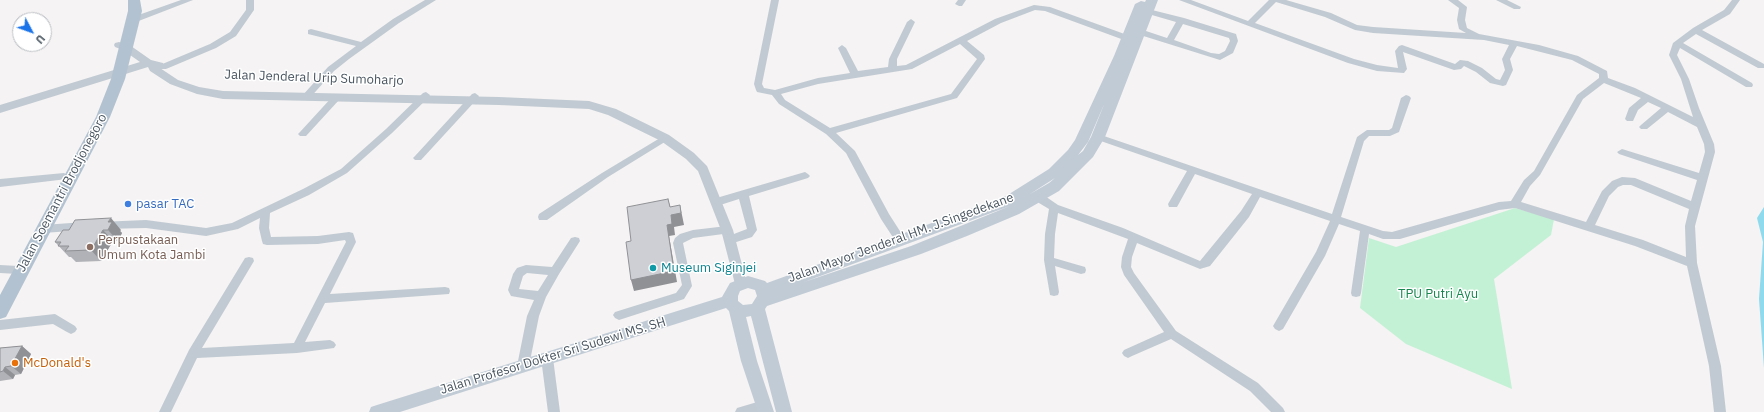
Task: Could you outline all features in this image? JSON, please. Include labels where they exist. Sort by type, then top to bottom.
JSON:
[{"type":"main road","points":[[114,74],[133,20],[135,7],[133,2]]},
{"type":"main road","points":[[123,46],[126,13],[133,2]]},
{"type":"main road","name":"Jalan Mayor Jenderal HM. J.Singedekane","points":[[762,299],[900,239],[1010,200],[1054,172],[1073,153],[1081,142],[1140,32],[1147,4]]},
{"type":"main road","name":"Jalan Mayor Jenderal HM. J.Singedekane","points":[[762,299],[916,250],[988,221],[1038,197],[1054,187],[1088,154],[1098,137],[1127,38],[1147,4]]},
{"type":"main road","name":"Jalan Soemantri Brodjonegoro","points":[[0,312],[43,226],[64,176],[114,74]]},
{"type":"main road","name":"Jalan Soemantri Brodjonegoro","points":[[0,302],[103,117],[114,74]]},
{"type":"main road","points":[[765,409],[749,361],[730,295],[733,290],[741,284],[754,283],[762,299],[784,412]]},
{"type":"main road","points":[[733,305],[747,311],[762,299]]},
{"type":"main road","name":"Jalan Profesor Dokter Sri Sudewi MS. SH","points":[[377,412],[547,358],[733,305]]},
{"type":"street","points":[[133,20],[189,0]]},
{"type":"street","points":[[163,67],[213,46],[233,34],[250,10],[250,0]]},
{"type":"street","points":[[307,96],[331,69],[362,45],[421,5],[432,0]]},
{"type":"street","points":[[775,0],[758,84],[760,90],[775,93],[818,81],[855,74],[900,69],[915,64],[998,21],[1034,7]]},
{"type":"street","points":[[1023,0],[1034,7],[1047,9],[1127,38]]},
{"type":"street","points":[[1183,0],[1370,67],[1403,69],[1399,51],[1402,48],[1454,67],[1458,67],[1462,62],[1469,64],[1493,81],[1503,83],[1509,70],[1506,59],[1514,43]]},
{"type":"street","points":[[1249,24],[1273,0],[1328,15],[1355,27],[1373,30],[1484,37],[1540,48],[1575,58],[1600,69],[1604,73],[1603,79],[1580,97],[1541,168],[1527,183],[1515,204]]},
{"type":"street","points":[[1452,0],[1463,7],[1461,20],[1462,29],[1484,37]]},
{"type":"street","points":[[1500,0],[1517,7]]},
{"type":"street","points":[[1720,412],[1715,366],[1692,263],[1690,226],[1702,178],[1710,157],[1709,144],[1686,82],[1673,55],[1677,43],[1727,12],[1736,0]]},
{"type":"street","points":[[1140,32],[1220,57],[1229,53],[1234,41],[1233,36],[1181,20],[1147,4]]},
{"type":"street","points":[[1169,40],[1181,20]]},
{"type":"street","points":[[892,69],[893,60],[911,22]]},
{"type":"street","points":[[1696,30],[1762,66]]},
{"type":"street","points":[[311,32],[362,45]]},
{"type":"street","points":[[829,132],[954,96],[981,59],[981,57],[961,40]]},
{"type":"street","points":[[1677,43],[1749,85]]},
{"type":"street","points":[[123,46],[150,64]]},
{"type":"street","points":[[842,48],[855,74]]},
{"type":"street","points":[[0,109],[150,64]]},
{"type":"street","name":"Jalan Jenderal Urip Sumoharjo","points":[[150,64],[163,67],[184,80],[221,90],[336,98],[424,97]]},
{"type":"street","name":"Jalan Jenderal Urip Sumoharjo","points":[[150,64],[154,69],[174,82],[210,93],[251,97],[307,96],[474,98],[589,105],[632,120],[665,138],[696,161],[706,173],[728,235],[741,284]]},
{"type":"street","points":[[1603,79],[1614,82],[1701,125]]},
{"type":"street","points":[[775,93],[782,102],[829,132],[850,151],[885,216],[900,239]]},
{"type":"street","points":[[43,226],[146,224],[206,232],[234,226],[306,192],[344,171],[424,97]]},
{"type":"street","points":[[303,134],[336,98]]},
{"type":"street","points":[[418,158],[474,98]]},
{"type":"street","points":[[1279,326],[1321,253],[1335,220],[1360,139],[1368,133],[1390,133],[1396,130],[1406,98]]},
{"type":"street","points":[[1630,119],[1634,108],[1647,98]]},
{"type":"street","points":[[1644,127],[1667,108]]},
{"type":"street","points":[[1098,137],[1335,220],[1392,236],[1499,206],[1515,204],[1589,226],[1692,263]]},
{"type":"street","points":[[543,217],[605,175],[665,138]]},
{"type":"street","points":[[1622,152],[1702,178]]},
{"type":"street","points":[[1173,204],[1193,170]]},
{"type":"street","points":[[0,183],[64,176]]},
{"type":"street","points":[[717,202],[805,176]]},
{"type":"street","points":[[1589,226],[1605,194],[1615,184],[1622,181],[1632,182],[1694,207]]},
{"type":"street","points":[[1038,197],[1054,208],[1202,265],[1245,214],[1258,192]]},
{"type":"street","points":[[619,315],[680,296],[687,286],[678,243],[688,235],[748,234],[752,230],[743,194]]},
{"type":"street","points":[[1054,208],[1050,234],[1049,260],[1054,292]]},
{"type":"street","points":[[265,212],[264,228],[267,241],[318,240],[349,236],[351,242],[297,348]]},
{"type":"street","points":[[1356,293],[1365,229]]},
{"type":"street","points":[[1134,238],[1127,257],[1126,267],[1128,275],[1172,334],[1254,387],[1279,412]]},
{"type":"street","points":[[523,366],[533,316],[555,271],[575,241]]},
{"type":"street","points":[[1049,260],[1081,270]]},
{"type":"street","points":[[166,412],[193,353],[249,261]]},
{"type":"street","points":[[0,269],[18,270]]},
{"type":"street","points":[[542,296],[515,293],[513,290],[518,274],[526,269],[555,271]]},
{"type":"street","points":[[322,299],[445,291]]},
{"type":"street","points":[[0,325],[55,319],[72,329]]},
{"type":"street","points":[[1128,353],[1172,334]]},
{"type":"street","points":[[193,353],[330,345]]},
{"type":"street","points":[[547,358],[554,412]]},
{"type":"street","points":[[741,412],[765,409]]},
{"type":"green space","name":"TPU Putri Ayu","points":[[1515,208],[1554,219],[1551,235],[1494,279],[1512,389],[1406,344],[1360,308],[1369,238],[1396,247]]},
{"type":"water","points":[[1764,207],[1764,368],[1759,299],[1763,242],[1757,218]]},
{"type":"building","points":[[668,199],[670,207],[680,205],[681,213],[671,215],[672,224],[667,225],[674,271],[631,280],[626,242],[631,241],[627,207]]},
{"type":"building","points":[[111,218],[108,222],[112,222],[108,230],[103,230],[91,250],[65,251],[69,246],[58,246],[61,242],[55,242],[63,230],[69,230],[75,220]]},
{"type":"building","points":[[22,346],[11,366],[5,367],[3,371],[0,372],[0,348]]},
{"type":"place","name":"pasar TAC","points":[[128,204]]},
{"type":"place","name":"Perpustakaan Umum Kota Jambi","points":[[90,247]]},
{"type":"place","name":"Museum Siginjei","points":[[653,268]]},
{"type":"place","name":"McDonald's","points":[[15,363]]}]
